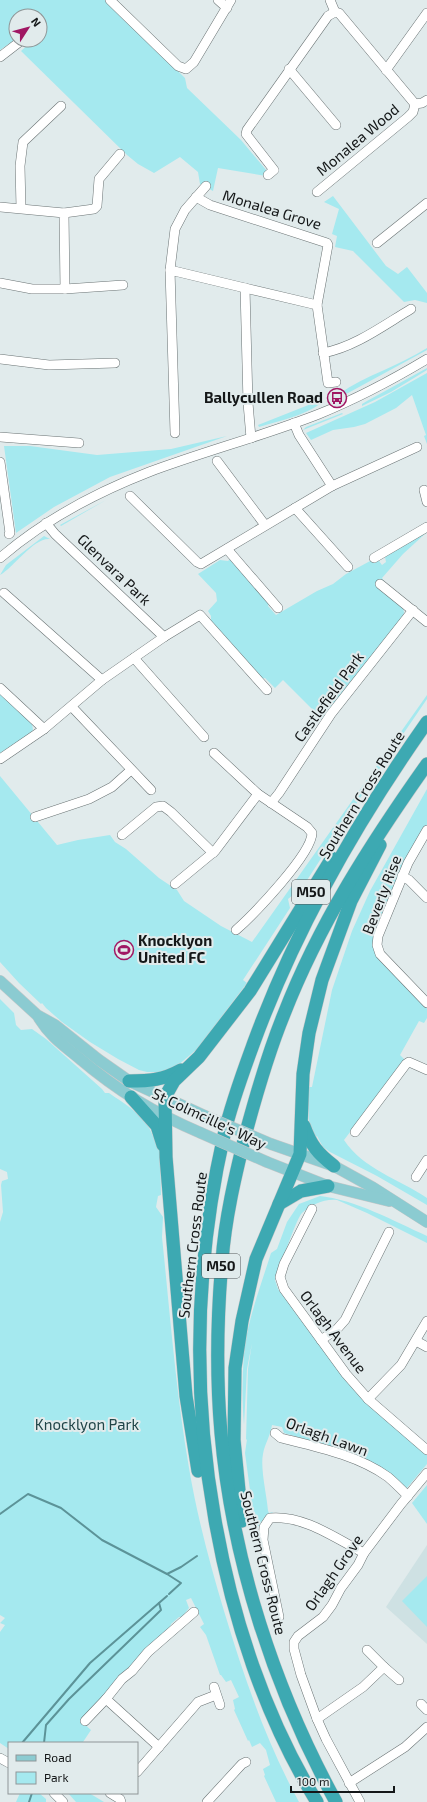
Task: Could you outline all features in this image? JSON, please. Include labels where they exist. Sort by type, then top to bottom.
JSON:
[{"type":"highway","name":"Southern Cross Route","points":[[317,1802],[279,1730],[254,1667],[233,1604],[222,1560],[207,1479],[201,1418],[199,1355],[201,1289],[210,1207],[224,1134],[244,1068],[267,1006],[294,943],[357,830],[427,722]]},
{"type":"highway","name":"Southern Cross Route","points":[[336,1802],[302,1736],[285,1697],[268,1649],[237,1539],[227,1482],[221,1434],[218,1371],[222,1259],[234,1181],[258,1089],[284,1014],[310,955],[332,911],[362,859],[427,764]]},
{"type":"highway","name":"M50","points":[[252,1593],[234,1440],[235,1368],[250,1279],[256,1259],[300,1154],[303,1074],[309,1033],[322,980],[351,901],[411,786]]},
{"type":"highway","name":"M50","points":[[222,1560],[199,1472],[186,1396],[166,1157],[167,1118],[165,1097],[174,1081],[199,1057],[250,991],[338,848],[357,830]]},
{"type":"highway","name":"M50","points":[[129,1081],[148,1081],[166,1078],[188,1066]]},
{"type":"highway","name":"M50","points":[[131,1097],[157,1126],[166,1157]]},
{"type":"highway","name":"M50","points":[[301,1118],[310,1141],[319,1154],[334,1166]]},
{"type":"highway","points":[[279,1204],[301,1191],[328,1186]]},
{"type":"main road","name":"St Colmcille's Way","points":[[0,981],[38,1015],[55,1025],[99,1060],[129,1081],[271,1144],[334,1166],[372,1186],[395,1203],[427,1222]]},
{"type":"main road","name":"St Colmcille's Way","points":[[38,1015],[49,1034],[106,1081],[167,1118],[292,1173],[328,1186],[395,1203]]},
{"type":"street","points":[[110,0],[178,66],[186,69],[194,62],[229,4],[218,0]]},
{"type":"street","name":"Monalea Wood","points":[[317,192],[408,117],[413,112],[415,104],[341,15],[335,12],[330,0]]},
{"type":"street","points":[[268,175],[274,170],[246,134],[289,69],[328,16],[335,12]]},
{"type":"street","points":[[386,70],[427,13]]},
{"type":"street","points":[[0,57],[12,48]]},
{"type":"street","name":"Monalea Wood","points":[[289,69],[336,125]]},
{"type":"street","points":[[415,104],[422,103],[427,100]]},
{"type":"street","points":[[21,208],[20,166],[23,142],[61,106]]},
{"type":"street","points":[[0,206],[64,213],[94,209],[97,206],[99,179],[120,154]]},
{"type":"street","name":"Monalea Grove","points":[[176,433],[170,270],[175,229],[184,210],[206,186]]},
{"type":"street","name":"Monalea Grove","points":[[196,197],[210,205],[327,243],[328,246],[317,305],[328,383],[336,382]]},
{"type":"street","points":[[377,243],[427,203]]},
{"type":"street","points":[[64,213],[65,289]]},
{"type":"street","points":[[170,270],[317,305]]},
{"type":"street","points":[[0,283],[32,289],[65,289],[122,285]]},
{"type":"street","points":[[245,288],[251,438]]},
{"type":"street","points":[[323,352],[342,348],[373,332],[411,309]]},
{"type":"street","points":[[0,359],[49,365],[116,363]]},
{"type":"street","points":[[0,558],[46,523],[77,504],[126,481],[162,467],[294,423],[364,394],[427,359]]},
{"type":"street","points":[[294,423],[299,435],[332,486]]},
{"type":"street","points":[[0,437],[80,442]]},
{"type":"street","points":[[130,496],[197,562],[201,564],[332,486],[417,447]]},
{"type":"street","points":[[217,461],[265,525]]},
{"type":"street","points":[[0,462],[9,534]]},
{"type":"street","points":[[424,490],[427,502]]},
{"type":"street","points":[[295,508],[348,567]]},
{"type":"street","name":"Glenvara Park","points":[[46,523],[55,534],[164,637]]},
{"type":"street","points":[[374,558],[427,527]]},
{"type":"street","points":[[228,549],[278,608]]},
{"type":"street","points":[[380,584],[427,622]]},
{"type":"street","points":[[4,593],[102,680]]},
{"type":"street","name":"Castlefield Park","points":[[271,803],[331,714],[413,610]]},
{"type":"street","points":[[0,759],[44,729],[72,707],[102,680],[164,637],[200,615],[267,690]]},
{"type":"street","points":[[134,658],[204,737]]},
{"type":"street","points":[[0,688],[44,729]]},
{"type":"street","points":[[72,707],[151,790]]},
{"type":"street","points":[[214,753],[258,794],[307,827],[312,833],[310,845],[268,899],[236,930]]},
{"type":"street","points":[[35,817],[89,799],[112,787],[131,770]]},
{"type":"street","points":[[175,884],[213,853],[258,794]]},
{"type":"street","points":[[122,835],[156,807],[163,806],[213,853]]},
{"type":"street","name":"Beverly Rise","points":[[427,830],[408,863],[378,936],[378,950],[427,1002]]},
{"type":"street","points":[[402,876],[409,880],[427,898]]},
{"type":"street","points":[[355,1132],[406,1064],[409,1062],[427,1070]]},
{"type":"street","points":[[416,1177],[427,1160]]},
{"type":"street","name":"Orlagh Avenue","points":[[312,1209],[284,1264],[280,1277],[284,1289],[346,1374],[368,1398],[427,1450]]},
{"type":"street","points":[[321,1340],[337,1329],[345,1320],[389,1232]]},
{"type":"street","points":[[368,1398],[401,1365],[427,1321]]},
{"type":"street","points":[[416,1341],[427,1347]]},
{"type":"street","name":"Orlagh Lawn","points":[[275,1433],[281,1438],[327,1450],[360,1462],[387,1477],[408,1496]]},
{"type":"street","name":"Orlagh Grove","points":[[360,1802],[317,1719],[301,1675],[294,1648],[294,1642],[298,1636],[319,1621],[332,1606],[341,1588],[358,1565],[364,1553],[427,1473]]},
{"type":"street","points":[[279,1617],[264,1540],[264,1527],[270,1518],[287,1517],[304,1522],[364,1553]]},
{"type":"street","points":[[85,1721],[148,1652],[194,1612]]},
{"type":"street","points":[[366,1650],[399,1680]]},
{"type":"street","points":[[317,1719],[363,1687],[384,1667]]},
{"type":"street","points":[[138,1771],[198,1702],[215,1691],[220,1705]]},
{"type":"street","points":[[106,1699],[159,1747]]},
{"type":"street","points":[[349,1783],[405,1747],[427,1727]]},
{"type":"street","points":[[207,1802],[242,1764],[246,1762]]},
{"type":"street","points":[[55,1794],[63,1802]]},
{"type":"shaded area","points":[[427,1545],[427,1644],[386,1607]]},
{"type":"green space","points":[[0,0],[105,0],[185,78],[187,88],[241,140],[272,177],[218,168],[213,191],[200,184],[198,172],[180,157],[154,173],[138,164],[21,51],[24,48],[48,48],[48,8],[8,8],[8,44],[0,50]]},
{"type":"green space","points":[[333,196],[386,266],[398,274],[407,267],[427,293],[427,303],[415,300],[404,302],[353,251],[335,247],[337,236],[332,234],[339,209],[324,202]]},
{"type":"green space","points":[[427,348],[427,350],[340,396],[339,394],[349,387]]},
{"type":"green space","points":[[427,368],[427,370],[391,392],[362,406],[362,404],[367,401]]},
{"type":"green space","points":[[427,373],[427,444],[424,436],[426,435],[412,395],[396,408],[365,424],[333,430],[311,440],[306,433],[375,402]]},
{"type":"green space","points":[[311,404],[320,404],[299,415],[259,427],[258,425]]},
{"type":"green space","points":[[342,413],[343,414],[303,430],[306,427]]},
{"type":"green space","points":[[227,436],[110,477],[54,507],[16,533],[4,446],[30,446],[97,455],[171,449]]},
{"type":"green space","points":[[106,500],[61,526],[60,525]]},
{"type":"green space","points":[[427,532],[403,554],[382,578],[384,581],[382,581],[377,587],[403,607],[404,613],[402,618],[322,719],[283,680],[275,688],[265,678],[262,679],[211,621],[211,616],[208,611],[217,601],[216,593],[198,574],[220,560],[228,561],[231,558],[269,603],[268,606],[276,615],[317,591],[333,584],[346,574],[372,560],[379,561],[382,565],[386,562],[385,557]]},
{"type":"green space","points":[[44,536],[50,539],[44,540],[31,547],[0,575],[6,565]]},
{"type":"green space","points":[[0,693],[32,724],[33,730],[30,734],[0,753]]},
{"type":"green space","name":"Knocklyon United FC","points":[[427,695],[427,699],[371,781],[302,888],[288,899],[290,908],[243,980],[247,983],[197,1049],[176,1067],[159,1072],[147,1072],[139,1070],[118,1059],[90,1042],[62,1022],[19,983],[0,962],[0,776],[57,845],[110,835],[115,842],[126,849],[159,878],[177,890],[184,901],[221,926],[252,942]]},
{"type":"green space","points":[[427,789],[427,826],[419,836],[375,954],[379,960],[427,1007],[427,1018],[424,1023],[419,1021],[400,1055],[405,1060],[344,1140],[361,1159],[371,1166],[427,1198],[427,1205],[377,1176],[330,1152],[323,1147],[317,1136],[313,1139],[308,1107],[309,1087],[312,1087],[332,990],[352,931],[370,891]]},
{"type":"green space","name":"Knocklyon Park","points":[[0,999],[14,1013],[16,1025],[21,1030],[32,1029],[46,1039],[105,1093],[109,1093],[140,1116],[150,1129],[153,1136],[157,1134],[160,1150],[161,1195],[158,1196],[156,1207],[163,1217],[162,1237],[177,1382],[184,1439],[196,1504],[204,1540],[219,1593],[248,1685],[276,1756],[299,1802],[276,1802],[264,1776],[263,1769],[270,1765],[266,1750],[260,1743],[252,1747],[249,1740],[248,1741],[234,1710],[233,1700],[239,1697],[231,1680],[226,1682],[220,1675],[206,1635],[200,1627],[204,1624],[191,1598],[186,1600],[189,1608],[182,1617],[179,1617],[171,1624],[170,1628],[83,1723],[91,1730],[83,1742],[8,1742],[8,1748],[0,1743],[0,1632],[5,1625],[0,1623],[5,1618],[0,1615],[0,1514],[9,1507],[0,1513],[0,1222],[3,1212],[1,1185],[2,1181],[8,1179],[7,1172],[0,1169]]},
{"type":"green space","points":[[320,1196],[334,1198],[361,1206],[427,1236],[427,1243],[367,1213],[337,1200],[323,1201],[309,1207],[299,1217],[275,1280],[278,1289],[343,1377],[365,1401],[427,1454],[427,1464],[406,1489],[328,1446],[284,1433],[282,1427],[272,1425],[264,1450],[262,1467],[268,1511],[269,1513],[273,1512],[264,1518],[259,1526],[255,1527],[245,1453],[247,1439],[246,1440],[248,1369],[252,1343],[247,1369],[244,1425],[243,1408],[243,1363],[248,1329],[271,1253],[277,1249],[287,1222],[299,1204]]},
{"type":"green space","points":[[427,1485],[427,1524],[412,1503]]},
{"type":"green space","points":[[427,1576],[427,1627],[402,1601]]},
{"type":"green space","points":[[20,1794],[40,1794],[46,1799],[46,1802],[16,1802]]},
{"type":"green space","points":[[69,1794],[91,1794],[104,1802],[76,1802]]},
{"type":"waterway","points":[[0,1514],[28,1494],[61,1508],[102,1540],[167,1574],[181,1567],[197,1556]]},
{"type":"waterway","points":[[167,1574],[181,1583],[169,1594]]},
{"type":"waterway","points":[[23,1742],[90,1663],[167,1596]]},
{"type":"waterway","points":[[44,1742],[46,1725],[69,1699],[161,1610],[159,1603]]},
{"type":"waterway","points":[[29,1802],[32,1794]]},
{"type":"place","name":"Ballycullen Road","points":[[337,398]]},
{"type":"place","name":"Knocklyon United FC","points":[[124,950]]}]
